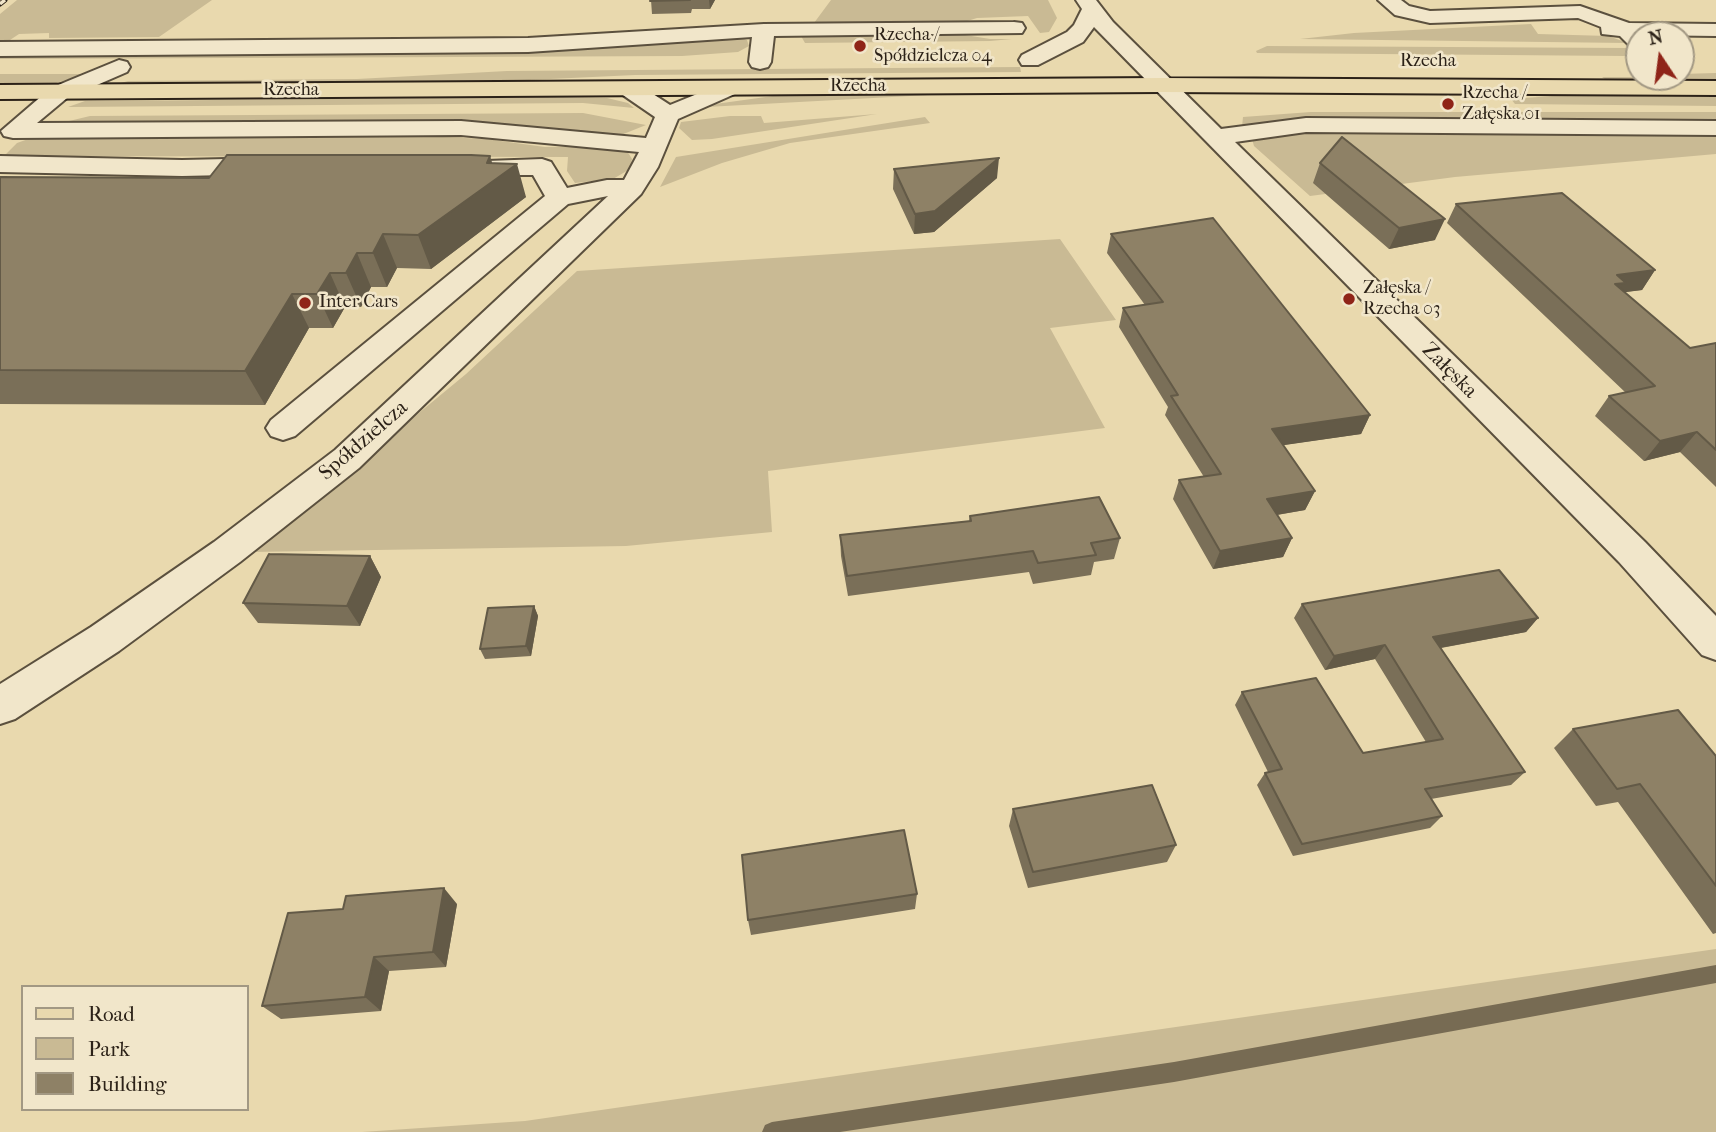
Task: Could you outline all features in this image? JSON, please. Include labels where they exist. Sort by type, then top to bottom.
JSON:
[{"type":"main road","points":[[1002,61],[1084,60]]},
{"type":"main road","points":[[1111,60],[1164,60]]},
{"type":"main road","points":[[733,62],[786,62]]},
{"type":"main road","name":"Rzecha","points":[[0,67],[584,64]]},
{"type":"main road","name":"Rzecha","points":[[0,92],[1162,85],[1716,89]]},
{"type":"street","points":[[1388,0],[1402,11],[1430,17],[1519,7],[1580,12],[1625,33]]},
{"type":"street","name":"Załęska","points":[[1089,5],[1162,85],[1625,546],[1716,643]]},
{"type":"street","name":"Załęska","points":[[1030,60],[1074,37],[1084,27],[1089,5]]},
{"type":"street","points":[[1638,10],[1654,21]]},
{"type":"street","points":[[0,49],[541,44],[764,30],[1014,28]]},
{"type":"street","points":[[1564,29],[1625,35]]},
{"type":"street","points":[[760,62],[764,30]]},
{"type":"street","points":[[1695,35],[1716,30]]},
{"type":"street","points":[[6,137],[59,93],[119,67]]},
{"type":"street","points":[[628,88],[661,130]]},
{"type":"street","points":[[6,137],[461,128],[661,130],[729,88]]},
{"type":"street","points":[[1214,137],[1306,125],[1716,128]]},
{"type":"street","name":"Spółdzielcza","points":[[0,706],[105,639],[227,552],[347,459],[632,188],[661,130]]},
{"type":"street","points":[[0,164],[182,168],[299,166]]},
{"type":"street","points":[[447,167],[542,167],[559,198]]},
{"type":"street","points":[[283,428],[559,198],[607,188],[632,188]]},
{"type":"green space","points":[[17,0],[212,0],[159,37],[49,38],[49,33],[19,34],[0,43],[0,14]]},
{"type":"green space","points":[[831,0],[1048,0],[1057,18],[1049,32],[1040,33],[1028,16],[977,18],[964,22],[814,23]]},
{"type":"green space","points":[[1531,24],[1538,34],[1608,36],[1625,43],[1300,39],[1354,33]]},
{"type":"green space","points":[[959,34],[1012,39],[805,43],[801,36]]},
{"type":"green space","points":[[741,38],[747,40],[749,46],[738,52],[682,56],[0,59],[0,53]]},
{"type":"green space","points":[[1267,46],[1625,48],[1625,56],[1257,53],[1256,51]]},
{"type":"green space","points":[[1020,67],[1021,72],[635,75],[465,83],[117,84],[128,81],[357,79],[507,71]]},
{"type":"green space","points":[[1716,73],[1716,80],[1695,80],[1695,74]]},
{"type":"green space","points":[[0,74],[84,74],[50,85],[0,85]]},
{"type":"green space","points":[[1602,77],[1625,77],[1625,79],[1605,79]]},
{"type":"green space","points":[[780,95],[929,95],[706,107]]},
{"type":"green space","points":[[1566,95],[1716,97],[1716,106],[1515,104],[1511,99]]},
{"type":"green space","points":[[607,98],[628,103],[634,108],[583,103],[68,107],[85,101]]},
{"type":"green space","points":[[1311,112],[1716,112],[1716,124],[1242,127],[1243,117]]},
{"type":"green space","points":[[583,113],[646,125],[621,135],[489,125],[87,125],[65,122],[90,116]]},
{"type":"green space","points":[[877,114],[712,139],[692,140],[679,128],[681,122],[730,116],[761,116],[764,123]]},
{"type":"green space","points":[[925,117],[930,123],[790,143],[722,163],[660,187],[676,157]]},
{"type":"green space","points":[[1300,132],[1716,132],[1716,154],[1455,177],[1310,196],[1254,146],[1252,139]]},
{"type":"green space","points":[[378,134],[486,139],[545,147],[624,146],[632,159],[630,169],[613,179],[575,183],[567,171],[568,157],[4,156],[17,143],[34,137]]},
{"type":"green space","points":[[1060,239],[1116,320],[1050,328],[1105,428],[768,471],[772,532],[626,546],[251,552],[466,374],[577,271]]},
{"type":"green space","points":[[1716,949],[1716,1132],[362,1132],[525,1121]]},
{"type":"building","points":[[1342,137],[1445,219],[1399,228],[1320,163]]},
{"type":"building","points":[[227,155],[471,155],[490,156],[487,163],[517,164],[418,235],[383,234],[373,253],[357,253],[346,273],[330,273],[317,294],[292,294],[245,371],[0,370],[0,177],[209,178]]},
{"type":"building","points":[[999,158],[935,211],[915,214],[894,169]]},
{"type":"building","points":[[1562,193],[1655,270],[1617,275],[1626,283],[1615,284],[1690,348],[1716,343],[1716,450],[1697,432],[1660,441],[1609,396],[1655,386],[1456,204]]},
{"type":"building","points":[[1213,218],[1370,415],[1272,429],[1315,491],[1267,499],[1292,538],[1220,551],[1179,480],[1221,474],[1171,396],[1178,395],[1123,308],[1163,302],[1111,234]]},
{"type":"building","points":[[1099,497],[1120,538],[1091,543],[1096,555],[1038,563],[1033,551],[847,576],[840,535],[971,521],[970,516]]},
{"type":"building","points":[[269,554],[370,556],[347,606],[243,603]]},
{"type":"building","points":[[1499,570],[1538,618],[1433,637],[1525,772],[1425,789],[1442,816],[1302,844],[1265,773],[1282,769],[1242,692],[1316,678],[1363,753],[1443,739],[1385,645],[1334,656],[1302,604]]},
{"type":"building","points":[[534,606],[526,646],[480,649],[488,608]]},
{"type":"building","points":[[1678,710],[1716,756],[1716,886],[1640,784],[1617,789],[1573,729]]},
{"type":"building","points":[[1152,785],[1176,845],[1033,872],[1013,809]]},
{"type":"building","points":[[904,830],[917,894],[748,920],[742,855]]},
{"type":"building","points":[[444,888],[433,952],[374,957],[365,997],[262,1006],[288,913],[343,909],[346,896]]},
{"type":"waterway","points":[[772,1132],[1174,1072],[1716,974]]},
{"type":"railway","points":[[0,4],[5,0]]},
{"type":"place","name":"Rzecha / Spółdzielcza 04","points":[[860,46]]},
{"type":"place","name":"Rzecha / Załęska 01","points":[[1448,104]]},
{"type":"place","name":"Załęska / Rzecha 03","points":[[1349,299]]},
{"type":"place","name":"Inter Cars","points":[[305,303]]}]
